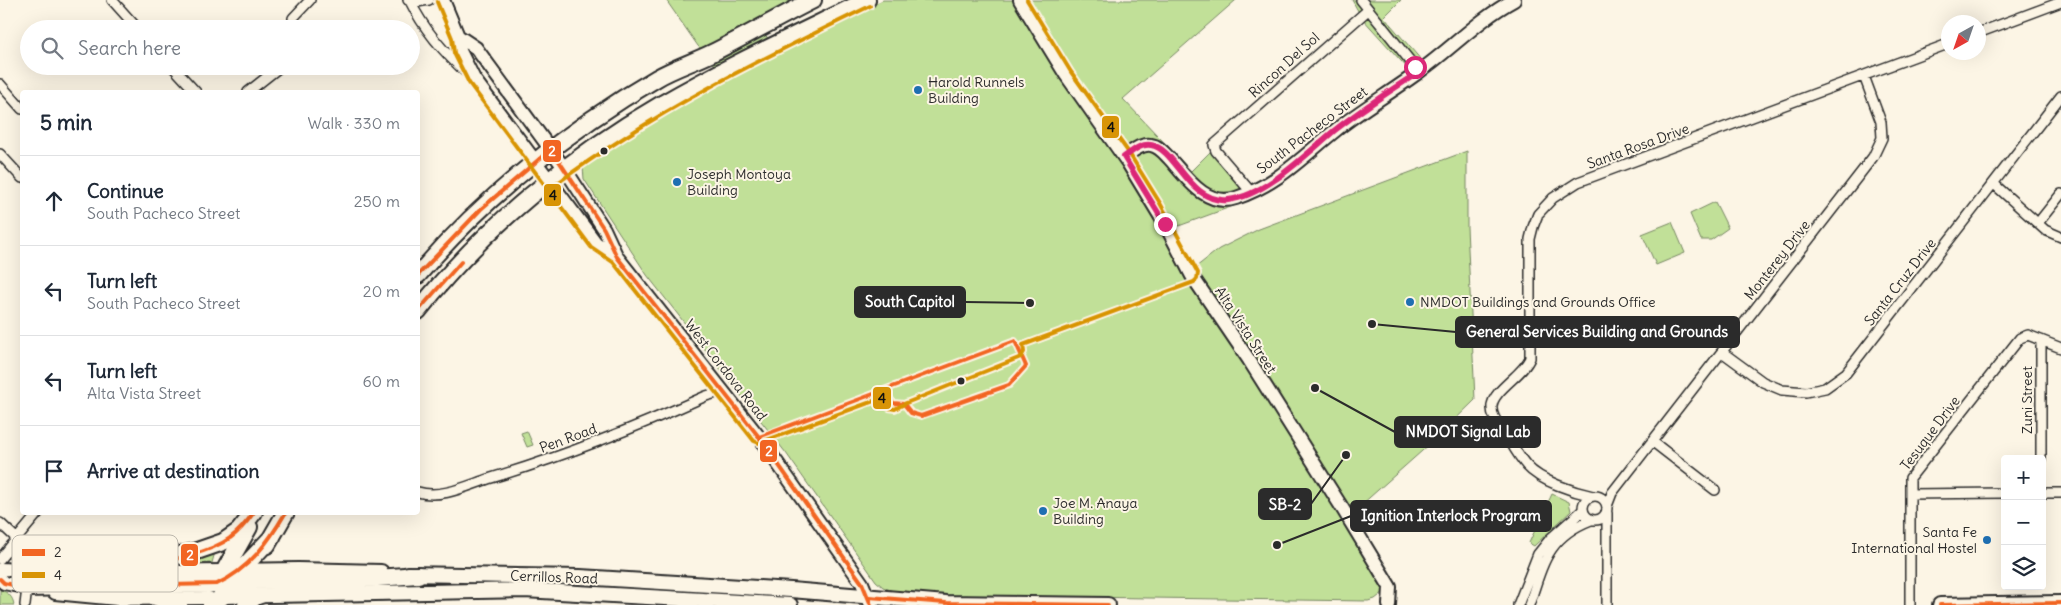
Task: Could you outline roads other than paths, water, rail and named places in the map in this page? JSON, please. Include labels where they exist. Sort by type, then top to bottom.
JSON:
[{"type":"highway","points":[[420,273],[456,233],[536,161],[551,150],[658,77],[719,49],[813,0]]},
{"type":"highway","points":[[420,309],[487,236],[565,169],[633,122],[678,95],[867,0]]},
{"type":"highway","points":[[178,556],[223,542],[239,531],[252,515]]},
{"type":"highway","points":[[225,590],[257,515]]},
{"type":"highway","points":[[225,590],[272,537],[284,515]]},
{"type":"highway","points":[[178,590],[225,590],[258,580],[350,580],[418,575]]},
{"type":"highway","points":[[246,605],[255,597],[263,594]]},
{"type":"highway","points":[[158,598],[167,599],[179,605]]},
{"type":"main road","name":"Cerrillos Road","points":[[418,575],[546,576],[706,584],[870,601],[1108,605]]},
{"type":"main road","points":[[706,584],[706,599]]},
{"type":"main road","name":"Cerrillos Road","points":[[225,590],[263,594],[524,590],[790,605]]},
{"type":"main road","points":[[1940,605],[2061,603]]},
{"type":"street","points":[[112,0],[130,20]]},
{"type":"street","points":[[293,20],[302,6],[310,0]]},
{"type":"street","points":[[409,0],[417,2],[428,0]]},
{"type":"street","points":[[409,0],[420,20]]},
{"type":"street","name":"West Cordova Road","points":[[442,0],[458,36],[460,51],[474,79],[596,243],[617,257]]},
{"type":"street","name":"Alta Vista Street","points":[[1020,0],[1066,75],[1124,157],[1165,224],[1192,276],[1249,360],[1387,582],[1390,590],[1389,605]]},
{"type":"street","points":[[1361,0],[1419,72]]},
{"type":"street","name":"South Pacheco Street","points":[[1124,157],[1142,146],[1153,145],[1165,154],[1197,189],[1211,198],[1228,200],[1251,192],[1275,180],[1360,112],[1419,72],[1491,14],[1514,0]]},
{"type":"street","points":[[1986,30],[2061,2]]},
{"type":"street","name":"Rincon Del Sol","points":[[1251,192],[1216,151],[1214,145],[1368,10]]},
{"type":"street","points":[[420,21],[449,57],[474,79]]},
{"type":"street","name":"West Cordova Road","points":[[458,36],[476,48],[565,169],[604,229],[617,257],[724,391],[862,583],[870,601]]},
{"type":"street","name":"Santa Rosa Drive","points":[[1575,492],[1538,474],[1527,466],[1493,416],[1492,405],[1496,397],[1527,366],[1530,358],[1530,239],[1538,214],[1553,198],[1578,182],[1941,47]]},
{"type":"street","points":[[180,75],[194,90]]},
{"type":"street","points":[[251,90],[270,75]]},
{"type":"street","name":"Monterey Drive","points":[[1607,605],[1607,509],[1612,494],[1873,157],[1882,138],[1882,122],[1864,76]]},
{"type":"street","points":[[0,84],[20,106]]},
{"type":"street","name":"Santa Cruz Drive","points":[[1722,352],[1763,382],[1782,390],[1806,392],[1825,388],[1846,373],[2061,96]]},
{"type":"street","points":[[1,158],[20,176]]},
{"type":"street","points":[[1994,184],[2045,230],[2061,237]]},
{"type":"street","points":[[2038,224],[2061,194]]},
{"type":"street","name":"Tesuque Drive","points":[[1910,605],[1910,478],[2020,338],[2028,335],[2061,348]]},
{"type":"street","name":"Zuni Street","points":[[2041,340],[2041,455]]},
{"type":"street","name":"Pen Road","points":[[420,493],[428,495],[449,491],[542,463],[604,440],[706,396],[724,391]]},
{"type":"street","points":[[1653,442],[1715,490]]},
{"type":"street","points":[[1530,605],[1545,560],[1554,545],[1570,530],[1602,518],[1607,509],[1597,496],[1575,492]]},
{"type":"street","points":[[1575,492],[1586,516],[1608,529]]},
{"type":"street","points":[[1910,494],[2001,493]]},
{"type":"street","points":[[2046,493],[2061,493]]},
{"type":"street","points":[[1518,605],[1538,554],[1550,539],[1583,507],[1587,498],[1612,494]]},
{"type":"street","points":[[19,535],[36,515]]},
{"type":"street","points":[[0,523],[13,535]]},
{"type":"street","points":[[0,559],[12,543]]},
{"type":"street","name":"Cerrillos Road","points":[[0,578],[4,583],[12,585]]},
{"type":"street","name":"Cerrillos Road","points":[[178,584],[225,590]]},
{"type":"street","name":"Cerrillos Road","points":[[55,592],[97,598],[158,598],[225,590]]},
{"type":"street","points":[[25,605],[27,592]]},
{"type":"place","name":"Harold Runnels Building","points":[[918,90]]},
{"type":"place","name":"Joseph Montoya Building","points":[[677,182]]},
{"type":"place","name":"NMDOT Buildings and Grounds Office","points":[[1410,302]]},
{"type":"place","name":"South Capitol","points":[[1030,303]]},
{"type":"place","name":"General Services Building and Grounds","points":[[1372,324]]},
{"type":"place","name":"NMDOT Signal Lab","points":[[1315,388]]},
{"type":"place","name":"SB-2","points":[[1346,455]]},
{"type":"place","name":"Joe M. Anaya Building","points":[[1043,511]]},
{"type":"place","name":"Santa Fe International Hostel","points":[[1987,540]]},
{"type":"place","name":"Ignition Interlock Program","points":[[1277,545]]}]
